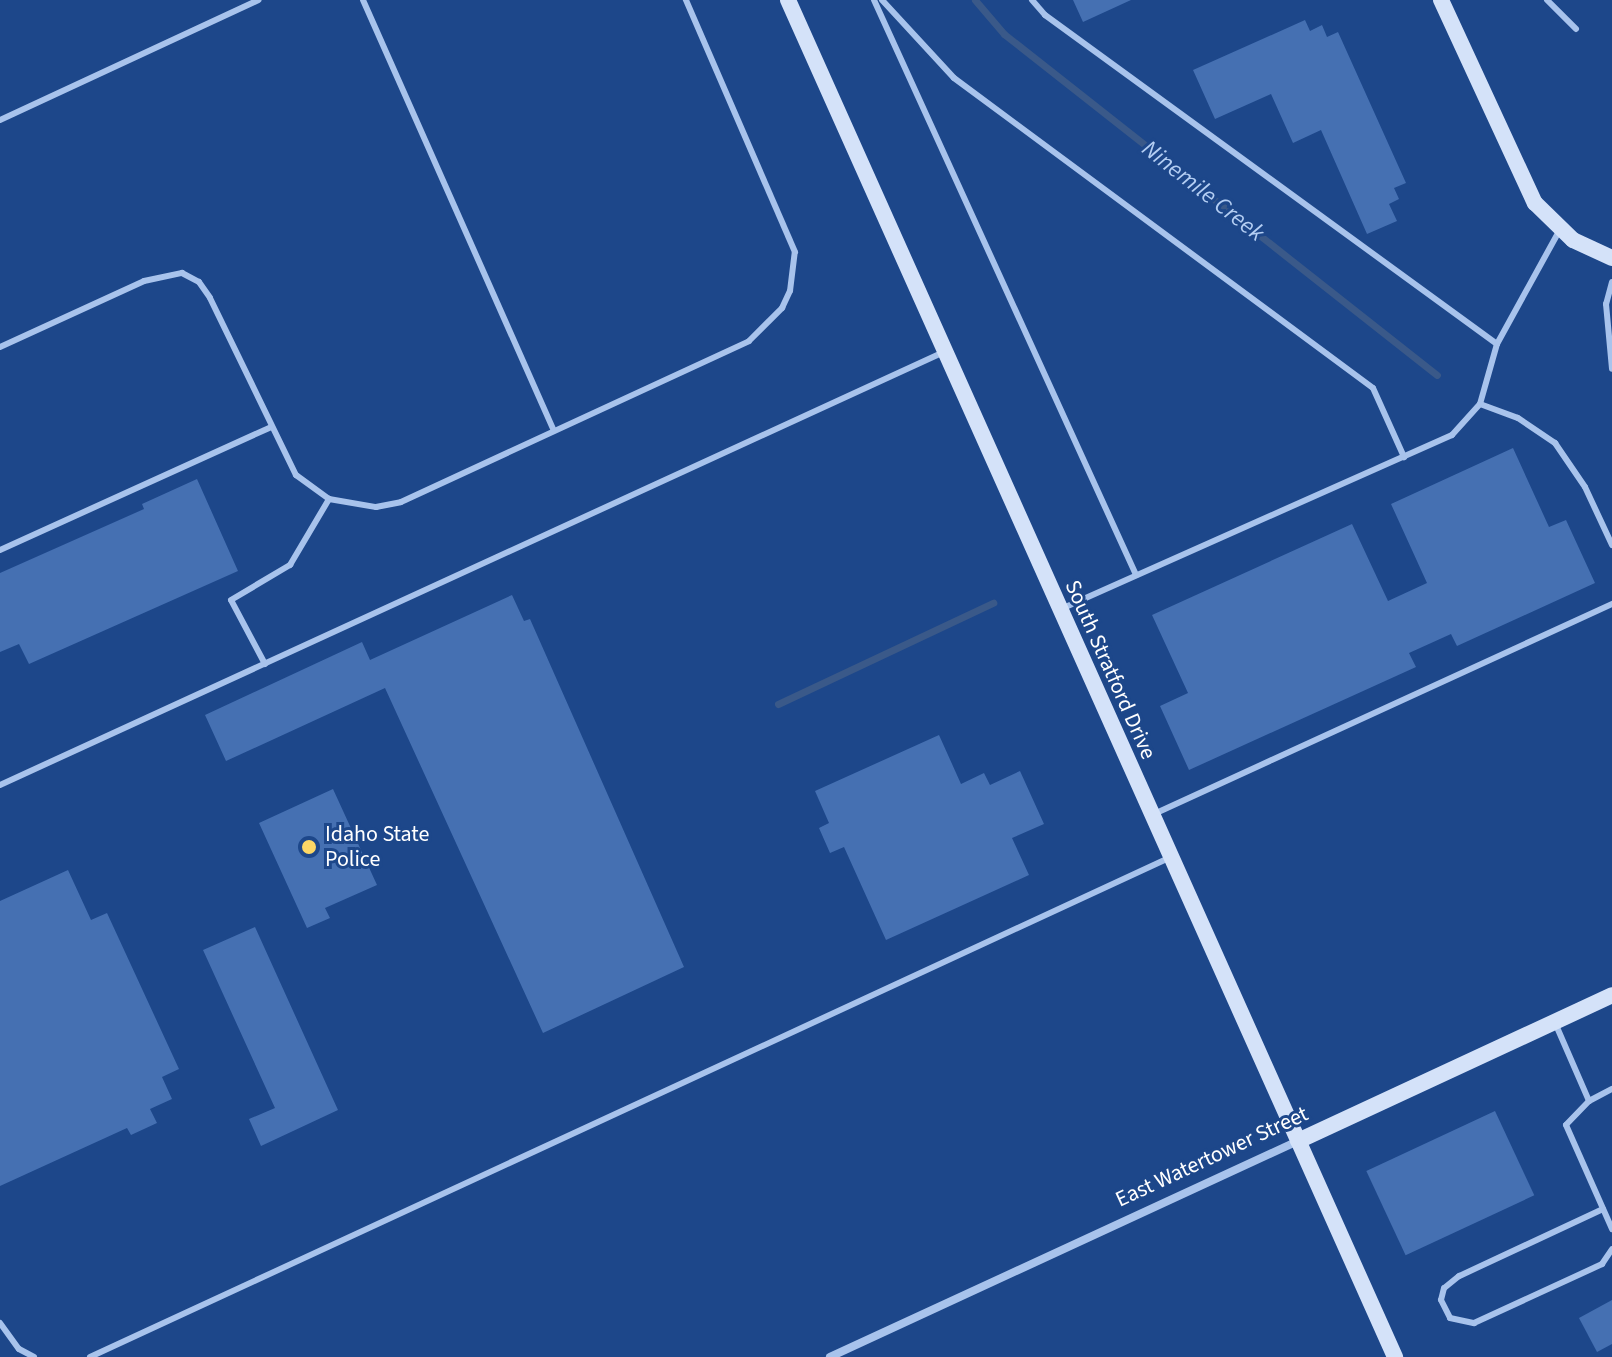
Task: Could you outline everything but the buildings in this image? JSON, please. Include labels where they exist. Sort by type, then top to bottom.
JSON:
[{"type":"street","points":[[1442,0],[1516,169],[1559,231],[1612,258]]},
{"type":"street","name":"South Stratford Drive","points":[[794,2],[945,352],[1395,1357]]},
{"type":"street","name":"East Watertower Street","points":[[830,1357],[1612,995]]},
{"type":"lane","points":[[0,120],[259,0]]},
{"type":"lane","points":[[363,0],[554,431]]},
{"type":"lane","points":[[0,347],[144,281],[182,273],[199,282],[210,298],[296,475],[329,499],[376,507],[401,502],[749,341],[767,327],[790,291],[795,252],[791,235],[686,0]]},
{"type":"lane","points":[[874,0],[1136,575]]},
{"type":"lane","points":[[882,0],[954,78],[1373,388],[1404,457]]},
{"type":"lane","points":[[1032,0],[1045,15],[1497,344]]},
{"type":"lane","points":[[1547,0],[1576,29]]},
{"type":"lane","points":[[1059,609],[1452,435],[1480,404],[1497,344],[1559,231]]},
{"type":"lane","points":[[1612,282],[1606,304],[1612,369]]},
{"type":"lane","points":[[0,785],[945,352]]},
{"type":"lane","points":[[1480,404],[1518,418],[1555,443],[1585,487],[1612,545]]},
{"type":"lane","points":[[0,550],[271,427]]},
{"type":"lane","points":[[265,664],[231,600],[290,565],[329,499]]},
{"type":"lane","points":[[1152,815],[1612,604]]},
{"type":"lane","points":[[90,1357],[1171,857]]},
{"type":"lane","points":[[1555,1022],[1589,1101]]},
{"type":"lane","points":[[1612,1089],[1589,1101],[1566,1125],[1612,1229]]},
{"type":"lane","points":[[1603,1209],[1459,1276],[1444,1288],[1441,1300],[1450,1318],[1474,1323],[1602,1264],[1612,1249]]},
{"type":"lane","points":[[0,1323],[19,1349],[34,1357]]},
{"type":"waterway","name":"Ninemile Creek","points":[[975,0],[1004,34],[1437,375]]},
{"type":"waterway","points":[[778,704],[993,603]]},
{"type":"place","name":"Idaho State Police","points":[[309,847]]}]
